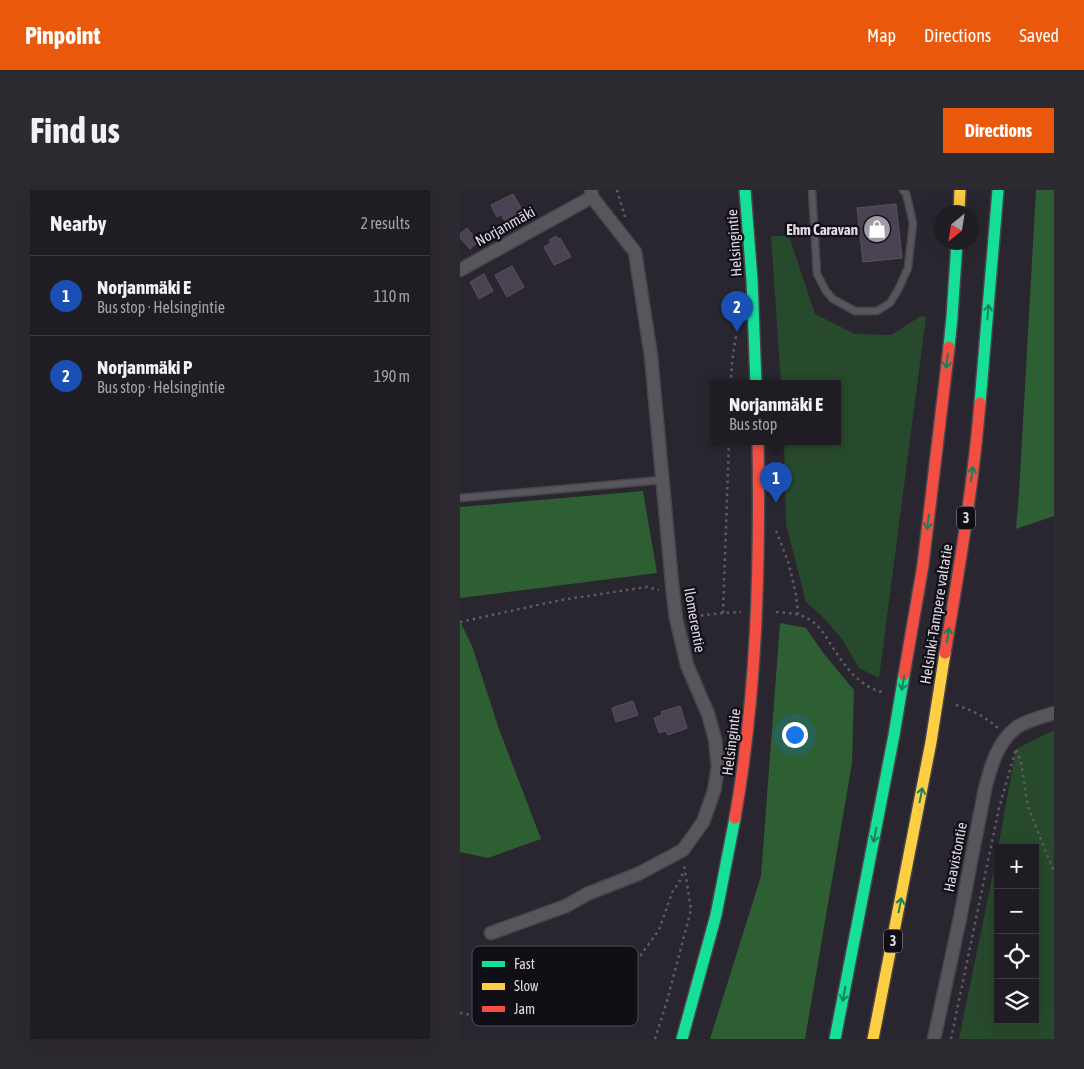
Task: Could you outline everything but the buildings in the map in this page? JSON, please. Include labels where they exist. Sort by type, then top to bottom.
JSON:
[{"type":"main road","name":"Helsingintie","points":[[745,190],[752,280],[756,380]]},
{"type":"main road","points":[[959,205],[960,190]]},
{"type":"main road","name":"Helsinki-Tampere valtatie","points":[[873,1039],[931,742],[959,569],[977,436],[998,190]]},
{"type":"main road","name":"Helsinki-Tampere valtatie","points":[[835,1039],[894,735],[923,565],[952,316],[956,250]]},
{"type":"main road","name":"Helsingintie","points":[[682,1039],[700,980],[716,914],[740,786],[750,702],[758,599],[758,445]]},
{"type":"street","name":"Norjanmäki","points":[[460,270],[592,193]]},
{"type":"street","name":"Ilomerentie","points":[[491,933],[566,906],[587,894],[638,874],[683,850],[703,822],[714,790],[718,766],[715,739],[708,714],[687,665],[676,618],[651,356],[636,252],[592,193]]},
{"type":"street","name":"Haavistontie","points":[[934,1039],[985,789],[993,760],[1007,737],[1018,727],[1054,713]]},
{"type":"lane","points":[[812,190],[817,274],[826,291],[833,299],[855,311],[877,311],[890,303],[908,268],[913,223],[906,194],[902,190]]},
{"type":"lane","points":[[460,498],[662,480]]},
{"type":"path","points":[[723,613],[729,445]]},
{"type":"path","points":[[775,529],[788,561],[796,594],[798,614]]},
{"type":"path","points":[[460,622],[561,600],[647,587],[673,594]]},
{"type":"path","points":[[676,618],[741,612]]},
{"type":"path","points":[[776,612],[798,614],[810,619],[818,626],[846,667],[857,678],[866,686],[886,693]]},
{"type":"path","points":[[954,705],[983,716],[1007,737],[1016,749],[1021,762],[1028,807],[1054,872]]},
{"type":"path","points":[[951,1039],[999,808],[1016,749]]},
{"type":"path","points":[[655,1039],[691,910],[684,870],[683,850]]},
{"type":"path","points":[[638,956],[640,956],[659,930],[673,890],[679,883],[684,870]]},
{"type":"green space","points":[[1036,190],[1054,190],[1054,516],[1016,529],[1019,493]]},
{"type":"green space","points":[[771,236],[789,236],[815,314],[855,334],[891,335],[921,316],[926,317],[879,678],[859,668],[842,639],[822,616],[806,602],[786,524],[784,445],[841,445],[841,380],[781,380]]},
{"type":"green space","points":[[643,491],[657,573],[460,598],[460,507]]},
{"type":"green space","points":[[460,621],[472,646],[499,729],[541,839],[488,858],[460,852]]},
{"type":"green space","points":[[780,623],[806,628],[824,654],[854,690],[852,763],[805,1039],[710,1039],[761,876]]},
{"type":"green space","points":[[1054,730],[1054,1039],[959,1039],[994,868],[994,1024],[1039,1024],[1039,844],[999,844],[1016,749]]},
{"type":"traffic: fast","points":[[745,190],[752,280],[756,380]]},
{"type":"traffic: fast","points":[[980,403],[998,190]]},
{"type":"traffic: fast","points":[[949,347],[956,250]]},
{"type":"traffic: fast","points":[[835,1039],[904,675]]},
{"type":"traffic: fast","points":[[682,1039],[716,915],[735,818]]},
{"type":"traffic: slow","points":[[959,205],[960,190]]},
{"type":"traffic: slow","points":[[873,1039],[931,742],[945,653]]},
{"type":"traffic: jam","points":[[904,675],[923,565],[949,347]]},
{"type":"traffic: jam","points":[[945,653],[970,497],[980,403]]},
{"type":"traffic: jam","points":[[735,818],[748,724],[756,630],[758,445]]},
{"type":"place","name":"Ehm Caravan","points":[[877,229]]},
{"type":"place","name":"Norjanmäki P","points":[[737,332]]},
{"type":"place","name":"Norjanmäki E","points":[[776,503]]}]
